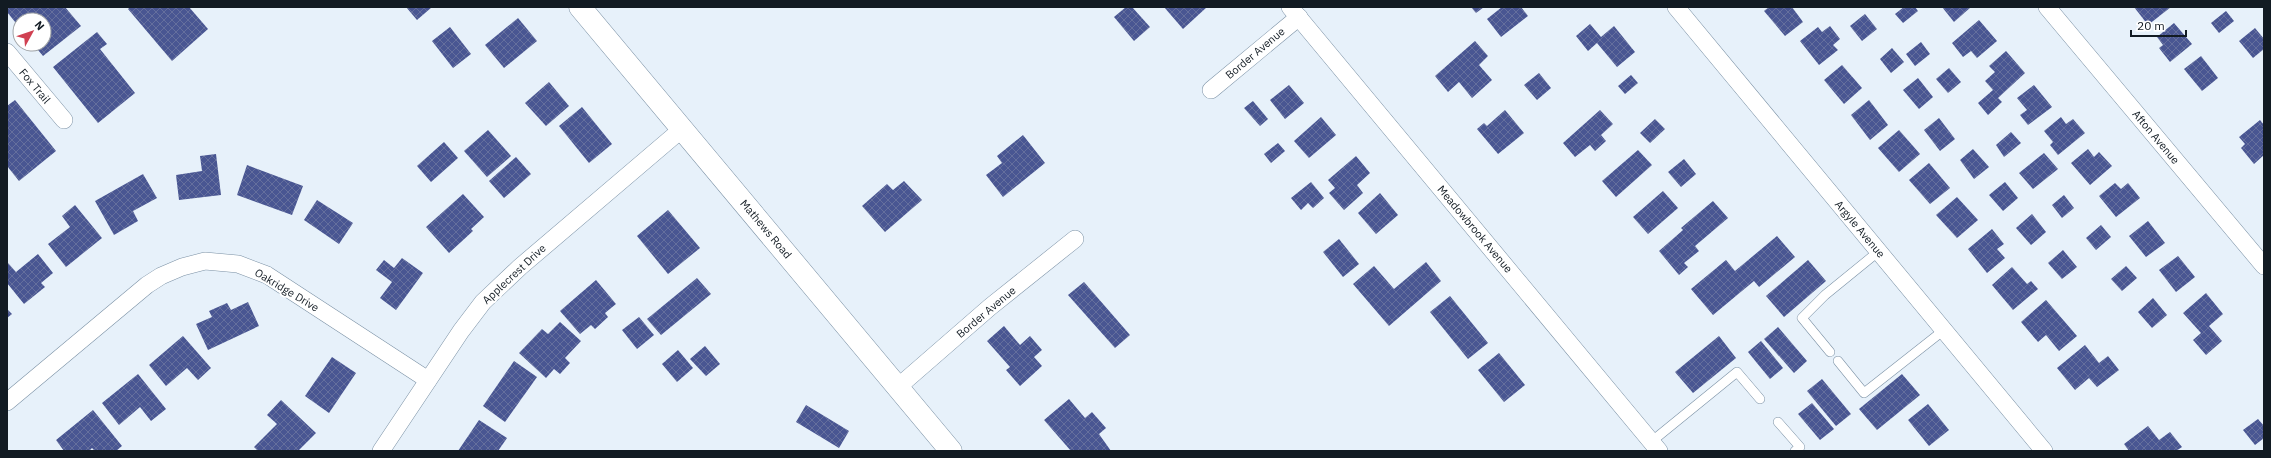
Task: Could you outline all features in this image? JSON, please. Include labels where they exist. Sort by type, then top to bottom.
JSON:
[{"type":"street","name":"Mathews Road","points":[[580,7],[951,451]]},
{"type":"street","name":"Argyle Avenue","points":[[1676,7],[2044,451]]},
{"type":"street","name":"Afton Avenue","points":[[2048,7],[2264,266]]},
{"type":"street","name":"Border Avenue","points":[[1211,90],[1295,12]]},
{"type":"street","name":"Meadowbrook Avenue","points":[[1295,12],[1655,446]]},
{"type":"street","name":"Fox Trail","points":[[7,52],[64,120]]},
{"type":"street","name":"Applecrest Drive","points":[[381,451],[428,380],[483,302],[520,266],[682,129]]},
{"type":"street","name":"Border Avenue","points":[[898,387],[990,307],[1076,239]]},
{"type":"street","name":"Oakridge Drive","points":[[7,402],[147,285],[182,266],[205,261],[238,264],[267,275],[428,380]]},
{"type":"lane","points":[[1830,352],[1802,318],[1825,295],[1879,252]]},
{"type":"lane","points":[[1838,361],[1864,393],[1944,330]]},
{"type":"lane","points":[[1655,446],[1737,372],[1760,399]]},
{"type":"lane","points":[[1778,422],[1800,447],[1795,451]]},
{"type":"building","points":[[7,7],[65,7],[81,26],[52,49],[52,12],[12,12],[12,18],[7,12]]},
{"type":"building","points":[[130,7],[189,7],[208,29],[172,61],[128,9]]},
{"type":"building","points":[[406,7],[432,7],[417,20]]},
{"type":"building","points":[[1126,7],[1132,7],[1150,27],[1134,41],[1114,17]]},
{"type":"building","points":[[1164,7],[1207,7],[1183,29]]},
{"type":"building","points":[[1471,7],[1484,7],[1476,13]]},
{"type":"building","points":[[1502,7],[1521,7],[1528,16],[1501,37],[1487,19]]},
{"type":"building","points":[[1769,7],[1792,7],[1803,22],[1785,36],[1764,11]]},
{"type":"building","points":[[1904,7],[1915,7],[1918,11],[1903,23],[1895,14]]},
{"type":"building","points":[[1942,7],[1971,7],[1954,22]]},
{"type":"building","points":[[2134,7],[2171,7],[2148,25]]},
{"type":"building","points":[[2226,11],[2234,21],[2219,33],[2211,23]]},
{"type":"building","points":[[1865,14],[1877,29],[1862,41],[1850,26]]},
{"type":"building","points":[[518,18],[537,41],[504,68],[485,45]]},
{"type":"building","points":[[1979,20],[1997,41],[1977,58],[1971,51],[1963,57],[1952,43]]},
{"type":"building","points":[[2174,23],[2192,44],[2170,62],[2159,48],[2163,45],[2157,37]]},
{"type":"building","points":[[1590,24],[1601,37],[1614,26],[1635,52],[1617,67],[1597,43],[1588,51],[1576,36]]},
{"type":"building","points":[[1830,26],[1840,39],[1833,45],[1838,50],[1819,65],[1800,41],[1818,27],[1822,32]]},
{"type":"building","points":[[450,27],[471,54],[453,68],[432,41]]},
{"type":"building","points":[[2255,28],[2264,39],[2264,49],[2253,58],[2239,41]]},
{"type":"building","points":[[97,32],[107,44],[100,49],[135,93],[98,123],[53,67]]},
{"type":"building","points":[[1475,41],[1488,56],[1479,65],[1492,80],[1472,98],[1459,82],[1448,92],[1435,76]]},
{"type":"building","points":[[1921,42],[1930,54],[1915,66],[1906,54]]},
{"type":"building","points":[[1892,48],[1904,62],[1891,73],[1880,59]]},
{"type":"building","points":[[2006,51],[2025,73],[1998,98],[2002,102],[1988,115],[1978,103],[1993,90],[1985,81],[1995,72],[1989,66]]},
{"type":"building","points":[[40,52],[48,52],[43,56]]},
{"type":"building","points":[[2201,56],[2218,78],[2202,91],[2184,69]]},
{"type":"building","points":[[1842,65],[1862,88],[1844,104],[1824,80]]},
{"type":"building","points":[[1949,68],[1961,82],[1948,93],[1936,79]]},
{"type":"building","points":[[1539,73],[1551,88],[1537,100],[1524,85]]},
{"type":"building","points":[[1631,75],[1638,83],[1625,94],[1618,86]]},
{"type":"building","points":[[1918,78],[1933,97],[1919,109],[1903,90]]},
{"type":"building","points":[[549,82],[569,106],[546,126],[525,103]]},
{"type":"building","points":[[1289,85],[1304,103],[1285,119],[1270,100]]},
{"type":"building","points":[[2034,85],[2052,107],[2028,125],[2020,115],[2027,110],[2017,98]]},
{"type":"building","points":[[15,100],[56,151],[19,181],[7,166],[7,106]]},
{"type":"building","points":[[1869,100],[1888,125],[1870,140],[1851,115]]},
{"type":"building","points":[[1253,101],[1268,119],[1260,126],[1244,108]]},
{"type":"building","points":[[582,107],[612,144],[589,163],[559,126]]},
{"type":"building","points":[[1505,110],[1524,133],[1498,154],[1477,129],[1484,123],[1487,126]]},
{"type":"building","points":[[1600,110],[1613,124],[1601,135],[1606,141],[1595,151],[1590,145],[1575,157],[1563,143]]},
{"type":"building","points":[[1321,117],[1336,135],[1309,158],[1294,141]]},
{"type":"building","points":[[2061,117],[2066,124],[2073,119],[2085,133],[2058,155],[2050,145],[2053,142],[2044,131]]},
{"type":"building","points":[[1939,118],[1955,139],[1940,151],[1924,130]]},
{"type":"building","points":[[1655,119],[1665,129],[1650,143],[1640,133]]},
{"type":"building","points":[[2260,120],[2264,125],[2264,155],[2254,164],[2241,148],[2245,144],[2239,137]]},
{"type":"building","points":[[488,130],[511,156],[487,177],[464,151]]},
{"type":"building","points":[[1899,130],[1920,154],[1899,172],[1878,148]]},
{"type":"building","points":[[2011,132],[2021,143],[2004,157],[1996,145]]},
{"type":"building","points":[[1023,135],[1045,163],[1003,197],[986,175],[1002,163],[997,156]]},
{"type":"building","points":[[444,142],[458,158],[431,182],[417,166]]},
{"type":"building","points":[[1278,143],[1285,151],[1271,163],[1264,154]]},
{"type":"building","points":[[1973,149],[1989,167],[1974,179],[1960,160]]},
{"type":"building","points":[[2088,149],[2094,157],[2099,152],[2112,166],[2090,185],[2071,163]]},
{"type":"building","points":[[1638,150],[1652,165],[1616,197],[1602,181]]},
{"type":"building","points":[[2044,153],[2058,169],[2033,189],[2019,173]]},
{"type":"building","points":[[216,154],[221,195],[179,200],[176,175],[202,171],[200,156]]},
{"type":"building","points":[[1356,156],[1370,173],[1357,185],[1363,193],[1344,210],[1329,193],[1335,188],[1328,180]]},
{"type":"building","points":[[516,157],[531,174],[504,198],[489,181]]},
{"type":"building","points":[[1684,159],[1696,174],[1681,187],[1668,172]]},
{"type":"building","points":[[1929,163],[1950,188],[1930,204],[1909,180]]},
{"type":"building","points":[[247,165],[303,186],[292,215],[237,195]]},
{"type":"building","points":[[143,174],[157,198],[133,211],[138,221],[114,235],[95,201]]},
{"type":"building","points":[[904,181],[922,200],[885,232],[862,206],[887,184],[893,190]]},
{"type":"building","points":[[1311,182],[1324,198],[1313,208],[1308,203],[1301,210],[1291,198]]},
{"type":"building","points":[[2005,182],[2018,198],[2003,211],[1989,195]]},
{"type":"building","points":[[2115,183],[2121,189],[2128,183],[2140,198],[2116,217],[2099,196]]},
{"type":"building","points":[[1663,191],[1678,208],[1648,234],[1633,217]]},
{"type":"building","points":[[1380,193],[1398,215],[1376,234],[1358,213]]},
{"type":"building","points":[[463,194],[484,217],[471,229],[473,231],[449,253],[426,227]]},
{"type":"building","points":[[2064,195],[2074,208],[2062,218],[2052,205]]},
{"type":"building","points":[[1957,197],[1978,220],[1957,238],[1936,215]]},
{"type":"building","points":[[317,200],[353,223],[339,244],[304,220]]},
{"type":"building","points":[[1713,201],[1728,218],[1695,246],[1699,251],[1684,263],[1688,267],[1679,275],[1659,251],[1683,230],[1681,228]]},
{"type":"building","points":[[75,205],[102,238],[66,267],[48,244],[70,227],[62,216]]},
{"type":"building","points":[[668,210],[700,248],[668,274],[637,236]]},
{"type":"building","points":[[2032,214],[2046,232],[2031,245],[2016,228]]},
{"type":"building","points":[[2148,221],[2165,243],[2146,257],[2129,236]]},
{"type":"building","points":[[2101,225],[2111,237],[2096,250],[2086,238]]},
{"type":"building","points":[[1992,229],[2004,244],[1997,249],[2005,258],[1987,273],[1968,249]]},
{"type":"building","points":[[1777,236],[1795,257],[1759,287],[1754,281],[1713,315],[1691,289],[1726,260],[1735,271]]},
{"type":"building","points":[[1339,239],[1359,264],[1343,277],[1323,252]]},
{"type":"building","points":[[2063,250],[2077,267],[2062,279],[2048,263]]},
{"type":"building","points":[[38,254],[53,273],[41,283],[45,287],[24,304],[7,283],[7,264],[8,263],[16,272]]},
{"type":"building","points":[[2178,256],[2195,277],[2176,292],[2159,270]]},
{"type":"building","points":[[402,258],[423,273],[396,310],[380,298],[392,282],[376,270],[384,260],[394,268]]},
{"type":"building","points":[[1808,260],[1826,281],[1784,317],[1766,296]]},
{"type":"building","points":[[1426,262],[1441,281],[1389,326],[1353,284],[1374,266],[1394,289]]},
{"type":"building","points":[[2126,266],[2137,278],[2122,291],[2111,279]]},
{"type":"building","points":[[2012,267],[2027,284],[2031,281],[2038,289],[2013,310],[1992,285]]},
{"type":"building","points":[[697,278],[711,294],[661,335],[647,319]]},
{"type":"building","points":[[596,280],[616,304],[605,313],[608,317],[595,329],[591,325],[580,334],[560,311]]},
{"type":"building","points":[[1084,282],[1130,335],[1115,348],[1068,295]]},
{"type":"building","points":[[2206,293],[2223,314],[2209,326],[2222,341],[2206,355],[2193,340],[2201,333],[2183,313]]},
{"type":"building","points":[[1450,296],[1488,343],[1468,359],[1430,312]]},
{"type":"building","points":[[2153,298],[2167,315],[2152,328],[2138,312]]},
{"type":"building","points":[[2046,300],[2077,336],[2059,351],[2046,335],[2038,342],[2021,322]]},
{"type":"building","points":[[248,302],[259,326],[208,350],[196,324],[212,317],[209,311],[227,303],[231,310]]},
{"type":"building","points":[[7,309],[12,314],[7,318]]},
{"type":"building","points":[[639,317],[654,335],[637,349],[622,330]]},
{"type":"building","points":[[560,322],[581,341],[565,358],[570,363],[560,374],[554,369],[546,378],[519,353],[542,329],[548,334]]},
{"type":"building","points":[[1004,326],[1020,345],[1030,336],[1042,350],[1034,357],[1042,366],[1020,386],[1006,370],[1010,367],[987,341]]},
{"type":"building","points":[[1778,327],[1807,361],[1794,373],[1764,339]]},
{"type":"building","points":[[183,336],[211,368],[198,380],[187,368],[166,386],[149,365]]},
{"type":"building","points":[[1719,336],[1736,358],[1693,393],[1675,372]]},
{"type":"building","points":[[1761,341],[1783,368],[1770,379],[1748,352]]},
{"type":"building","points":[[2085,345],[2099,363],[2108,356],[2119,370],[2097,387],[2089,378],[2075,390],[2057,368]]},
{"type":"building","points":[[705,346],[720,364],[706,376],[690,359]]},
{"type":"building","points":[[678,350],[693,368],[677,382],[662,364]]},
{"type":"building","points":[[1499,353],[1525,385],[1504,402],[1478,370]]},
{"type":"building","points":[[332,357],[356,373],[329,413],[305,396]]},
{"type":"building","points":[[514,361],[537,377],[505,422],[483,406]]},
{"type":"building","points":[[138,374],[166,409],[151,421],[140,407],[119,425],[102,403]]},
{"type":"building","points":[[1902,374],[1920,395],[1877,430],[1859,409]]},
{"type":"building","points":[[1822,379],[1851,414],[1836,426],[1807,391]]},
{"type":"building","points":[[1069,399],[1085,418],[1092,412],[1106,428],[1099,434],[1111,451],[1071,451],[1044,420]]},
{"type":"building","points":[[281,400],[316,433],[298,451],[258,451],[254,447],[277,424],[267,415]]},
{"type":"building","points":[[1812,403],[1834,429],[1820,440],[1798,414]]},
{"type":"building","points":[[1928,404],[1949,430],[1929,446],[1908,420]]},
{"type":"building","points":[[806,405],[849,431],[839,448],[796,422]]},
{"type":"building","points":[[93,410],[122,446],[116,451],[95,451],[92,448],[89,451],[64,451],[56,440]]},
{"type":"building","points":[[2258,419],[2264,426],[2264,438],[2255,445],[2243,430]]},
{"type":"building","points":[[479,420],[507,438],[498,451],[458,451]]},
{"type":"building","points":[[2148,426],[2159,440],[2170,432],[2182,447],[2176,451],[2129,451],[2124,444]]}]
